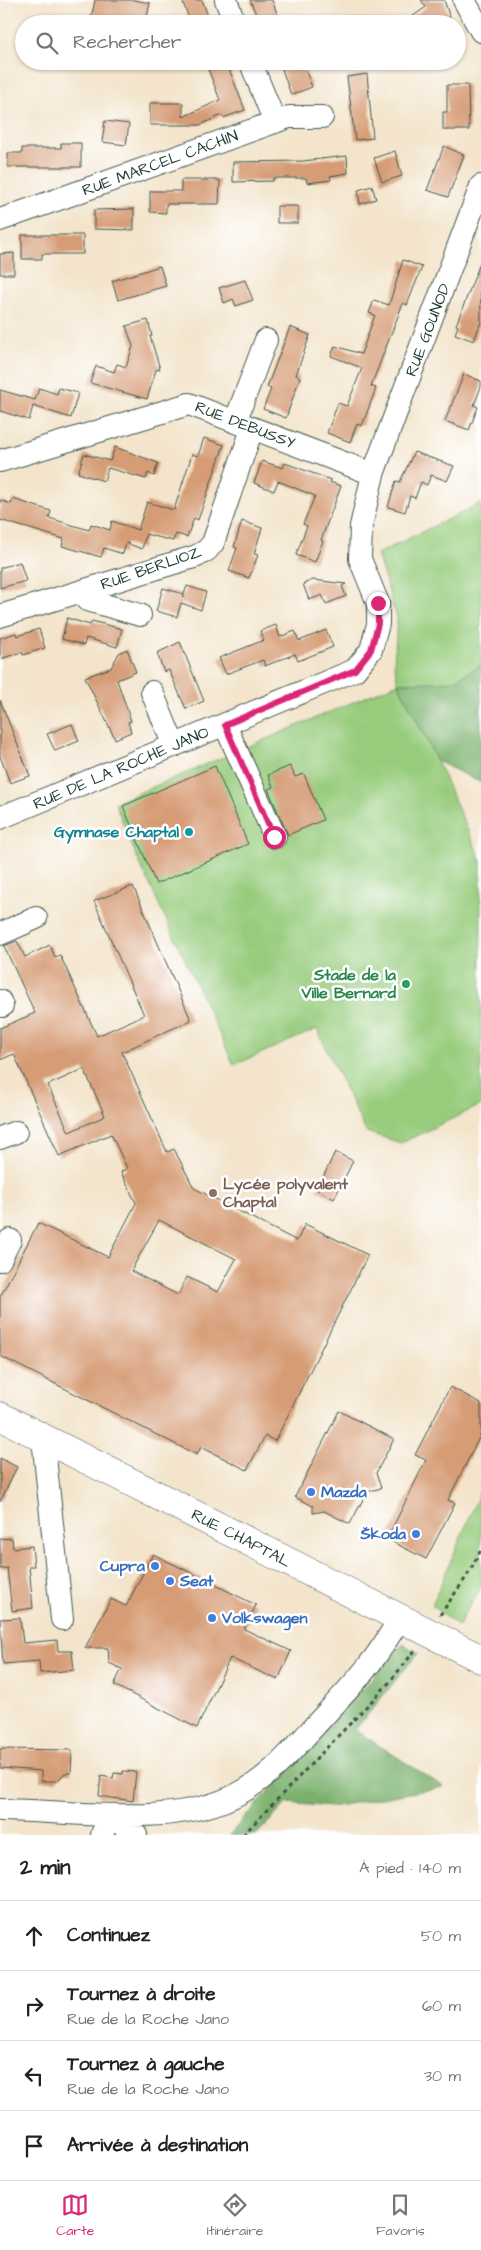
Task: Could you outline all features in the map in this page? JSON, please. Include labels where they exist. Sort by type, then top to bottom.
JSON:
[{"type":"main road","name":"RUE CHAPTAL","points":[[0,1416],[481,1660]]},
{"type":"street","points":[[226,0],[232,15]]},
{"type":"street","points":[[464,0],[481,31]]},
{"type":"street","points":[[254,70],[275,122]]},
{"type":"street","name":"RUE MARCEL CACHIN","points":[[0,220],[289,117],[322,117]]},
{"type":"street","name":"RUE GOUNOD","points":[[373,474],[473,236],[481,186]]},
{"type":"street","points":[[243,425],[266,340]]},
{"type":"street","name":"RUE DEBUSSY","points":[[0,461],[189,404],[373,474]]},
{"type":"street","name":"RUE BERLIOZ","points":[[0,616],[197,556],[207,550],[213,543],[243,425]]},
{"type":"street","name":"RUE DE LA ROCHE JANO","points":[[0,818],[355,670],[371,650],[378,624],[378,603],[360,559],[362,526],[373,474]]},
{"type":"street","points":[[84,591],[87,600],[140,616]]},
{"type":"street","points":[[152,692],[174,746]]},
{"type":"street","points":[[225,725],[274,837]]},
{"type":"street","points":[[0,934],[36,918]]},
{"type":"street","points":[[42,1438],[62,1619]]},
{"type":"street","points":[[0,1810],[27,1820],[105,1825],[139,1825],[239,1794],[266,1775],[361,1676],[392,1634],[399,1618]]},
{"type":"path","points":[[243,1835],[388,1684],[429,1632],[467,1576],[481,1550]]},
{"type":"green space","points":[[481,503],[481,665],[453,681],[398,684],[437,761],[481,860],[481,1105],[401,1143],[366,1132],[317,1029],[234,1065],[135,853],[115,803],[398,683],[394,663],[397,618],[377,554]]},
{"type":"green space","points":[[481,665],[481,783],[437,761],[398,683],[453,681]]},
{"type":"green space","points":[[481,1490],[481,1588],[463,1616],[459,1627],[432,1605]]},
{"type":"green space","points":[[403,1644],[418,1653],[355,1730],[444,1787],[331,1807],[287,1803],[256,1835],[229,1835]]},
{"type":"building","points":[[95,0],[134,0],[150,3],[147,15],[92,15]]},
{"type":"building","points":[[182,0],[202,0],[208,15],[188,15]]},
{"type":"building","points":[[250,0],[272,0],[278,15],[256,15]]},
{"type":"building","points":[[421,0],[444,0],[449,15],[415,15],[426,7]]},
{"type":"building","points":[[208,70],[229,70],[245,110],[223,118],[222,115],[200,125],[150,125],[150,103],[183,103],[183,117],[220,100]]},
{"type":"building","points":[[282,70],[305,70],[312,87],[291,95]]},
{"type":"building","points":[[367,74],[373,138],[355,140],[347,77]]},
{"type":"building","points":[[447,85],[468,85],[469,130],[443,130],[443,112],[447,112]]},
{"type":"building","points":[[105,121],[129,124],[126,145],[102,142]]},
{"type":"building","points":[[61,143],[81,143],[81,167],[8,167],[8,153],[22,153],[22,148],[61,148]]},
{"type":"building","points":[[444,146],[464,155],[448,197],[427,190]]},
{"type":"building","points":[[395,151],[402,176],[382,182],[374,158]]},
{"type":"building","points":[[347,156],[348,173],[330,176],[331,180],[307,183],[306,178],[273,178],[273,181],[233,182],[233,162],[303,161]]},
{"type":"building","points":[[181,180],[220,180],[219,204],[166,204],[166,213],[150,212],[150,191],[181,191]]},
{"type":"building","points":[[372,186],[376,199],[360,204],[358,190]]},
{"type":"building","points":[[277,206],[298,206],[298,223],[277,223]]},
{"type":"building","points":[[134,209],[134,230],[94,229],[94,210]]},
{"type":"building","points":[[22,235],[83,235],[83,254],[42,254],[42,259],[22,259]]},
{"type":"building","points":[[14,253],[14,274],[0,274],[0,254]]},
{"type":"building","points":[[403,260],[422,267],[407,305],[403,303],[371,386],[376,388],[362,426],[357,424],[350,442],[327,433],[338,403],[347,406],[362,368],[331,356],[335,346],[361,354],[375,315],[369,313],[374,300],[389,305]]},
{"type":"building","points":[[480,263],[481,322],[474,341],[455,334],[458,326],[456,325]]},
{"type":"building","points":[[160,266],[166,286],[118,300],[112,281]]},
{"type":"building","points":[[245,280],[253,300],[236,306],[233,299],[224,303],[219,288]]},
{"type":"building","points":[[148,320],[152,336],[150,336],[160,369],[156,370],[147,399],[90,383],[96,366],[114,372],[117,364],[126,367],[133,346],[126,326]]},
{"type":"building","points":[[290,327],[310,335],[296,375],[300,377],[286,418],[263,409],[271,389],[267,387]]},
{"type":"building","points":[[464,374],[481,381],[481,387],[474,405],[478,407],[469,430],[445,421]]},
{"type":"building","points":[[39,388],[57,394],[59,388],[78,393],[71,418],[33,406],[29,420],[0,411],[0,390],[35,400]]},
{"type":"building","points":[[204,438],[224,445],[198,520],[194,518],[187,537],[176,534],[173,541],[146,534],[142,549],[126,543],[123,554],[104,548],[101,557],[62,546],[64,539],[0,520],[0,500],[11,504],[13,499],[51,511],[49,518],[89,530],[91,524],[110,530],[112,521],[138,530],[147,502],[174,510],[192,454],[198,456]]},
{"type":"building","points":[[115,447],[158,463],[154,476],[148,473],[146,479],[108,468],[104,481],[78,473],[84,454],[110,461]]},
{"type":"building","points":[[414,452],[454,466],[447,481],[431,475],[427,485],[421,482],[415,498],[410,496],[405,512],[388,507],[396,481],[400,482]]},
{"type":"building","points":[[262,461],[283,468],[285,463],[331,480],[330,482],[341,486],[315,562],[296,555],[307,526],[303,524],[315,496],[278,481],[274,491],[254,483]]},
{"type":"building","points":[[242,521],[262,528],[254,554],[258,555],[249,578],[229,571],[237,548],[234,547]]},
{"type":"building","points":[[20,562],[26,581],[0,588],[0,568]]},
{"type":"building","points":[[313,580],[346,584],[342,586],[346,596],[326,604],[322,595],[309,600],[303,584]]},
{"type":"building","points":[[187,586],[206,592],[201,610],[181,603],[177,617],[156,611],[163,588],[184,594],[183,597]]},
{"type":"building","points":[[67,618],[90,625],[92,621],[122,629],[117,647],[86,638],[84,645],[62,639]]},
{"type":"building","points":[[276,625],[280,637],[295,631],[299,641],[326,630],[333,647],[298,661],[295,654],[265,666],[263,660],[226,674],[219,658],[264,640],[260,631]]},
{"type":"building","points":[[39,629],[45,648],[23,655],[22,652],[0,659],[0,638],[16,633],[17,636]]},
{"type":"building","points":[[180,642],[204,701],[186,709],[169,670],[164,672],[157,653]]},
{"type":"building","points":[[127,649],[136,672],[117,680],[131,721],[128,722],[131,732],[115,739],[85,677],[111,668],[119,653]]},
{"type":"building","points":[[0,700],[30,776],[10,783],[0,756]]},
{"type":"building","points":[[72,724],[79,741],[55,751],[47,734]]},
{"type":"building","name":"Gymnase Chaptal","points":[[215,766],[248,844],[156,884],[123,806]]},
{"type":"building","points":[[290,766],[295,777],[304,774],[323,820],[288,835],[268,789],[273,787],[268,775]]},
{"type":"building","points":[[133,886],[191,1020],[122,1052],[167,1152],[174,1149],[194,1188],[297,1241],[305,1224],[368,1255],[275,1441],[265,1436],[247,1470],[201,1447],[197,1455],[0,1356],[0,1297],[38,1223],[108,1257],[136,1203],[121,1172],[127,1168],[111,1134],[59,1156],[14,1054],[0,1060],[0,1028],[35,1013],[4,946],[17,941],[25,957],[50,945],[55,957],[60,955],[97,1036],[144,1015],[94,901]],"holes":[[[84,1069],[105,1116],[69,1132],[48,1085]],[[159,1220],[236,1259],[218,1292],[187,1277],[178,1295],[131,1271]]]},
{"type":"building","points":[[335,1152],[353,1161],[334,1199],[317,1190]]},
{"type":"building","points":[[450,1387],[481,1403],[481,1434],[448,1500],[455,1503],[426,1559],[387,1539],[426,1460],[415,1455]]},
{"type":"building","points":[[339,1411],[394,1439],[376,1473],[381,1488],[367,1492],[350,1524],[324,1511],[313,1513],[313,1506],[295,1497]]},
{"type":"building","points":[[0,1458],[17,1467],[0,1502]]},
{"type":"building","points":[[12,1538],[13,1548],[32,1546],[34,1566],[29,1566],[33,1608],[12,1611],[7,1568],[0,1569],[0,1539]]},
{"type":"building","points":[[153,1554],[256,1605],[244,1629],[291,1651],[278,1680],[230,1658],[197,1728],[114,1685],[122,1669],[109,1663],[108,1648],[85,1648],[111,1599],[126,1606]]},
{"type":"building","points":[[20,1618],[23,1643],[57,1640],[58,1651],[72,1651],[74,1670],[40,1673],[39,1661],[3,1664],[0,1619]]},
{"type":"building","points":[[0,1749],[72,1750],[71,1773],[65,1773],[57,1781],[41,1781],[41,1771],[0,1768]]},
{"type":"building","points":[[123,1771],[136,1772],[133,1801],[99,1796],[101,1776],[113,1778],[114,1773],[123,1774]]},
{"type":"place","name":"Gymnase Chaptal","points":[[189,832]]},
{"type":"place","name":"Stade de la Ville Bernard","points":[[406,984]]},
{"type":"place","name":"Lycée polyvalent Chaptal","points":[[213,1193]]},
{"type":"place","name":"Mazda","points":[[311,1492]]},
{"type":"place","name":"Škoda","points":[[416,1534]]},
{"type":"place","name":"Cupra","points":[[155,1566]]},
{"type":"place","name":"Seat","points":[[170,1581]]},
{"type":"place","name":"Volkswagen","points":[[212,1618]]},
{"type":"route","points":[[274,837],[225,725],[355,670],[371,650],[378,624],[378,603]]}]
